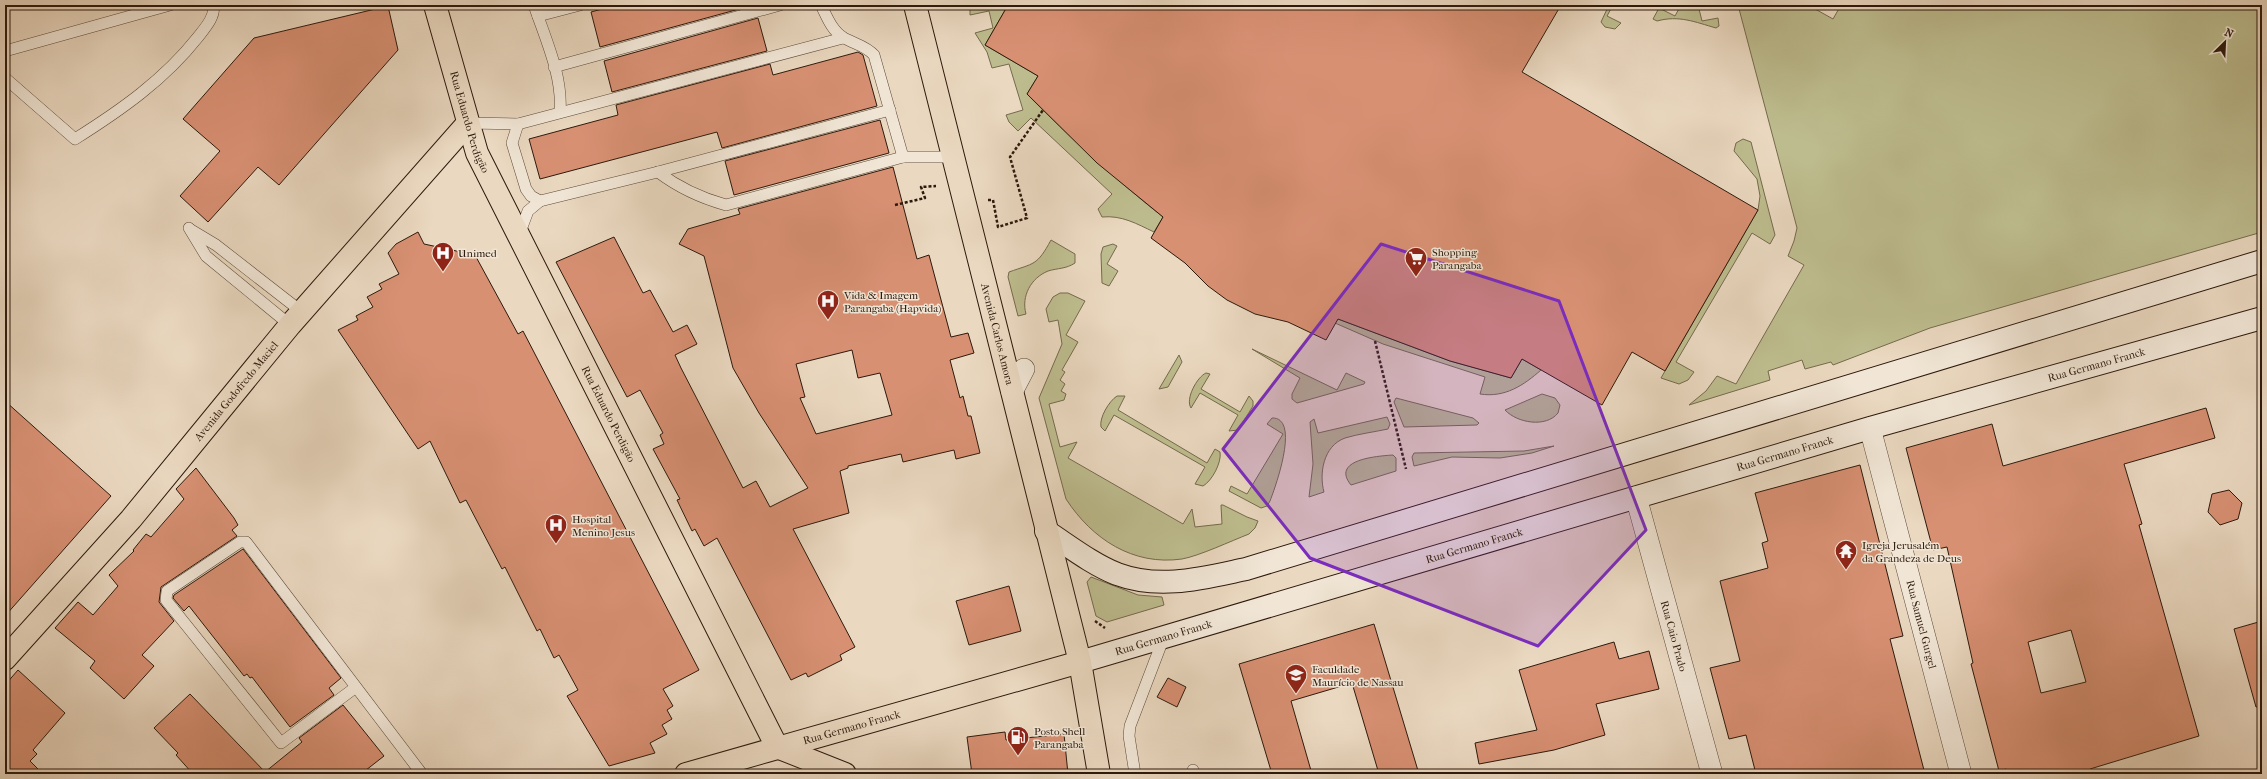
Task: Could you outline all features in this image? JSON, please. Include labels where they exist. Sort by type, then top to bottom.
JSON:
[{"type":"main road","name":"Rua Eduardo Perdigão","points":[[435,5],[477,153],[777,748]]},
{"type":"main road","name":"Avenida Carlos Amora","points":[[915,5],[953,157],[1020,388],[1046,531],[1080,662],[1099,774]]},
{"type":"main road","name":"Avenida Godofredo Maciel","points":[[5,659],[131,519],[296,319],[468,123]]},
{"type":"main road","points":[[1046,531],[1087,558],[1117,574],[1142,580],[1173,582],[1246,569],[2262,261]]},
{"type":"main road","name":"Rua Germano Franck","points":[[686,774],[1080,662],[1870,428],[2262,318]]},
{"type":"main road","points":[[777,748],[845,774]]},
{"type":"street","name":"Rua Samuel Gurgel","points":[[1870,428],[1961,774]]},
{"type":"street","name":"Rua Caio Prado","points":[[1636,497],[1712,774]]},
{"type":"lane","points":[[5,52],[170,5]]},
{"type":"lane","points":[[5,78],[75,139],[110,118],[148,89],[182,58],[208,24],[214,10],[213,5]]},
{"type":"lane","points":[[534,5],[554,67],[561,97],[560,112]]},
{"type":"lane","points":[[538,16],[580,5]]},
{"type":"lane","points":[[554,67],[780,5]]},
{"type":"lane","points":[[821,5],[832,27],[843,38],[869,49],[874,55],[904,157]]},
{"type":"lane","points":[[468,123],[518,124],[843,38]]},
{"type":"lane","points":[[519,236],[528,211],[540,201],[658,172],[890,110]]},
{"type":"lane","points":[[518,124],[512,143],[526,189],[531,196],[540,201]]},
{"type":"lane","points":[[658,172],[672,183],[707,200],[726,205],[904,157],[953,157]]},
{"type":"lane","points":[[189,228],[216,245],[296,319],[206,256],[189,228]]},
{"type":"lane","points":[[356,687],[282,743],[166,600],[168,591],[240,542],[246,542],[356,687],[422,774]]},
{"type":"lane","points":[[1135,774],[1130,726],[1164,636]]},
{"type":"path","points":[[981,200],[993,200],[998,227],[1027,218],[1010,157],[1042,110]]},
{"type":"path","points":[[894,205],[925,198]]},
{"type":"path","points":[[1375,341],[1406,469]]},
{"type":"highlighted area","points":[[1381,244],[1559,301],[1646,530],[1538,646],[1310,558],[1223,449]]},
{"type":"shaded area","points":[[970,5],[1008,5],[985,45],[1038,76],[1027,94],[1093,158],[1163,217],[1154,232],[1123,219],[1116,217],[1102,217],[1098,209],[1112,194],[1031,118],[1018,131],[1009,122],[1006,115],[1023,110],[1009,64],[992,68],[987,52],[975,33],[993,28],[989,11],[970,15]]},
{"type":"shaded area","points":[[1609,5],[1613,5],[1607,16],[1621,23],[1615,29],[1605,27],[1601,22]]},
{"type":"shaded area","points":[[1681,5],[1698,5],[1702,21],[1718,18],[1719,26],[1716,28],[1680,19],[1665,19],[1657,21],[1653,19],[1659,8],[1675,16]]},
{"type":"shaded area","points":[[1738,5],[1808,5],[1833,19],[1841,5],[1850,7],[1863,5],[2262,5],[2262,232],[1930,328],[1833,365],[1831,362],[1805,369],[1802,360],[1768,371],[1770,380],[1689,405],[1706,391],[1717,376],[1736,384],[1804,265],[1788,256],[1797,228]]},
{"type":"shaded area","points":[[1743,139],[1751,142],[1775,235],[1770,244],[1752,233],[1676,362],[1694,372],[1688,380],[1679,384],[1661,378],[1758,210],[1760,196],[1757,179],[1734,151],[1736,143]]},
{"type":"shaded area","points":[[1051,240],[1075,254],[1075,263],[1048,271],[1037,278],[1032,283],[1026,294],[1026,314],[1018,316],[1008,277],[1009,272],[1030,265],[1038,259]]},
{"type":"shaded area","points":[[1113,244],[1117,246],[1107,264],[1118,271],[1109,286],[1102,283],[1101,254],[1103,247]]},
{"type":"shaded area","points":[[1060,293],[1068,293],[1085,301],[1066,335],[1078,342],[1062,370],[1065,372],[1060,380],[1065,384],[1061,391],[1066,394],[1064,400],[1049,404],[1060,447],[1077,442],[1068,458],[1183,524],[1192,509],[1195,527],[1222,524],[1221,505],[1223,505],[1258,521],[1255,528],[1249,534],[1206,552],[1182,559],[1164,560],[1147,558],[1131,554],[1115,547],[1088,526],[1076,513],[1066,499],[1039,398],[1062,344],[1058,320],[1049,322],[1046,309],[1053,297]]},
{"type":"shaded area","points":[[1338,319],[1450,361],[1511,378],[1522,359],[1541,370],[1528,381],[1514,389],[1498,394],[1480,394],[1485,377],[1383,344],[1335,323]]},
{"type":"shaded area","points":[[1252,349],[1337,390],[1346,373],[1365,382],[1364,384],[1297,403],[1292,399],[1292,394],[1300,378]]},
{"type":"shaded area","points":[[1179,355],[1182,362],[1168,387],[1159,389]]},
{"type":"shaded area","points":[[1206,373],[1210,374],[1201,389],[1240,412],[1249,396],[1253,401],[1253,406],[1238,430],[1229,431],[1238,415],[1200,393],[1191,408],[1190,399],[1193,389],[1199,379]]},
{"type":"shaded area","points":[[1542,394],[1555,398],[1560,405],[1558,413],[1553,418],[1539,422],[1524,421],[1505,410]]},
{"type":"shaded area","points":[[1117,396],[1125,396],[1118,410],[1207,463],[1215,449],[1220,452],[1218,466],[1210,480],[1203,486],[1195,484],[1205,467],[1114,415],[1105,431],[1101,427],[1103,415],[1105,410]]},
{"type":"shaded area","points":[[1396,398],[1473,418],[1479,423],[1477,425],[1404,427],[1394,402]]},
{"type":"shaded area","points":[[1387,417],[1390,424],[1388,429],[1345,438],[1332,447],[1324,461],[1322,477],[1324,492],[1309,497],[1313,464],[1310,422],[1314,419],[1318,433]]},
{"type":"shaded area","points":[[1272,418],[1280,421],[1285,429],[1284,454],[1270,501],[1267,506],[1261,508],[1229,491],[1231,486],[1247,494],[1283,434],[1267,424]]},
{"type":"shaded area","points":[[1554,446],[1532,453],[1500,458],[1452,457],[1414,466],[1412,457],[1414,453],[1524,451]]},
{"type":"shaded area","points":[[1393,455],[1396,458],[1396,471],[1351,485],[1346,476],[1347,469],[1351,464],[1368,458]]},
{"type":"shaded area","points":[[1091,577],[1138,595],[1162,597],[1164,605],[1107,622],[1096,616],[1087,582]]},
{"type":"building","points":[[617,5],[754,5],[600,47],[591,12]]},
{"type":"building","points":[[1008,5],[1561,5],[1522,72],[1758,210],[1665,371],[1632,352],[1602,405],[1522,359],[1511,378],[1450,361],[1338,319],[1326,340],[1288,322],[1255,314],[1227,300],[1208,286],[1185,263],[1151,238],[1163,217],[1097,163],[1027,94],[1038,76],[985,45]]},
{"type":"building","points":[[388,6],[398,50],[279,185],[258,167],[208,222],[180,196],[220,151],[183,119],[254,38]]},
{"type":"building","points":[[758,18],[767,51],[612,92],[604,61]]},
{"type":"building","points":[[858,52],[863,55],[877,106],[722,148],[717,132],[540,179],[529,139],[618,115],[616,105],[770,64],[773,75]]},
{"type":"building","points":[[880,120],[889,153],[734,195],[725,161]]},
{"type":"building","points":[[893,167],[917,259],[929,255],[951,337],[968,333],[974,353],[950,360],[960,398],[963,396],[968,416],[971,416],[980,453],[956,459],[954,450],[903,462],[901,454],[848,466],[848,468],[840,471],[849,513],[793,529],[855,647],[840,655],[842,660],[808,677],[806,673],[791,680],[717,538],[704,546],[695,529],[692,531],[677,500],[680,499],[653,449],[664,444],[660,435],[663,433],[640,390],[627,397],[556,262],[614,237],[643,293],[650,290],[673,332],[687,325],[697,344],[675,355],[743,488],[756,481],[770,507],[808,488],[759,413],[733,368],[704,256],[679,244],[688,229],[740,214],[738,209]],"holes":[[[852,350],[858,378],[880,373],[892,415],[816,434],[800,398],[805,397],[796,364]]]},
{"type":"building","name":"Hospital Menino Jesus","points":[[418,232],[424,244],[475,255],[518,334],[523,331],[699,670],[663,689],[673,706],[667,710],[672,719],[662,725],[667,734],[650,743],[655,753],[609,766],[567,696],[578,690],[559,655],[554,658],[540,629],[537,631],[505,567],[502,569],[466,500],[460,503],[430,441],[418,449],[338,330],[358,320],[356,316],[373,307],[367,297],[382,289],[379,284],[399,274],[388,253],[396,244]]},
{"type":"building","points":[[5,401],[111,496],[5,616]]},
{"type":"building","points":[[2206,408],[2215,438],[2124,464],[2142,524],[2139,525],[2199,736],[2090,769],[2091,774],[2008,774],[2006,769],[1999,771],[1971,664],[1973,663],[1947,547],[1933,550],[1906,448],[1992,424],[2003,466]],"holes":[[[2071,630],[2086,682],[2041,693],[2028,642]]]},
{"type":"building","points":[[1860,465],[1903,636],[1890,639],[1925,774],[1756,774],[1746,735],[1729,739],[1710,668],[1740,661],[1720,581],[1768,568],[1762,543],[1768,541],[1755,493]]},
{"type":"building","points":[[196,468],[234,518],[238,525],[232,530],[237,536],[161,587],[159,602],[174,621],[142,655],[154,666],[124,699],[90,668],[95,661],[55,628],[78,602],[93,615],[118,586],[109,575],[134,551],[133,550],[146,534],[151,537],[184,499],[176,489]]},
{"type":"building","points":[[2229,490],[2242,503],[2238,519],[2220,525],[2208,512],[2212,494]]},
{"type":"building","points":[[243,549],[341,678],[329,688],[334,695],[290,727],[252,677],[250,678],[247,674],[244,676],[189,606],[184,611],[173,598],[174,595]]},
{"type":"building","points":[[1009,586],[1021,631],[969,645],[956,601]]},
{"type":"building","points":[[2262,621],[2262,706],[2256,707],[2234,629]]},
{"type":"building","points":[[1374,624],[1419,774],[1379,774],[1352,683],[1291,701],[1312,774],[1272,774],[1239,664]]},
{"type":"building","points":[[1614,642],[1619,659],[1649,651],[1659,689],[1596,704],[1605,735],[1554,750],[1479,764],[1475,743],[1537,730],[1519,670]]},
{"type":"building","points":[[18,670],[65,713],[33,750],[37,754],[30,761],[43,774],[5,774],[5,685]]},
{"type":"building","points":[[1168,678],[1186,687],[1177,707],[1157,697]]},
{"type":"building","points":[[190,694],[265,772],[302,742],[299,738],[343,705],[384,756],[361,774],[193,774],[176,755],[178,753],[154,728]]},
{"type":"building","name":"Posto Shell Parangaba","points":[[1005,732],[1006,740],[1064,734],[1068,774],[972,774],[967,737]]},
{"type":"place","name":"Unimed","points":[[443,272]]},
{"type":"place","name":"Shopping Parangaba","points":[[1416,278]]},
{"type":"place","name":"Vida & Imagem Parangaba (Hapvida)","points":[[828,320]]},
{"type":"place","name":"Hospital Menino Jesus","points":[[556,544]]},
{"type":"place","name":"Igreja Jerusalém da Grandeza de Deus","points":[[1846,570]]},
{"type":"place","name":"Faculdade Maurício de Nassau","points":[[1296,694]]},
{"type":"place","name":"Posto Shell Parangaba","points":[[1018,756]]}]
